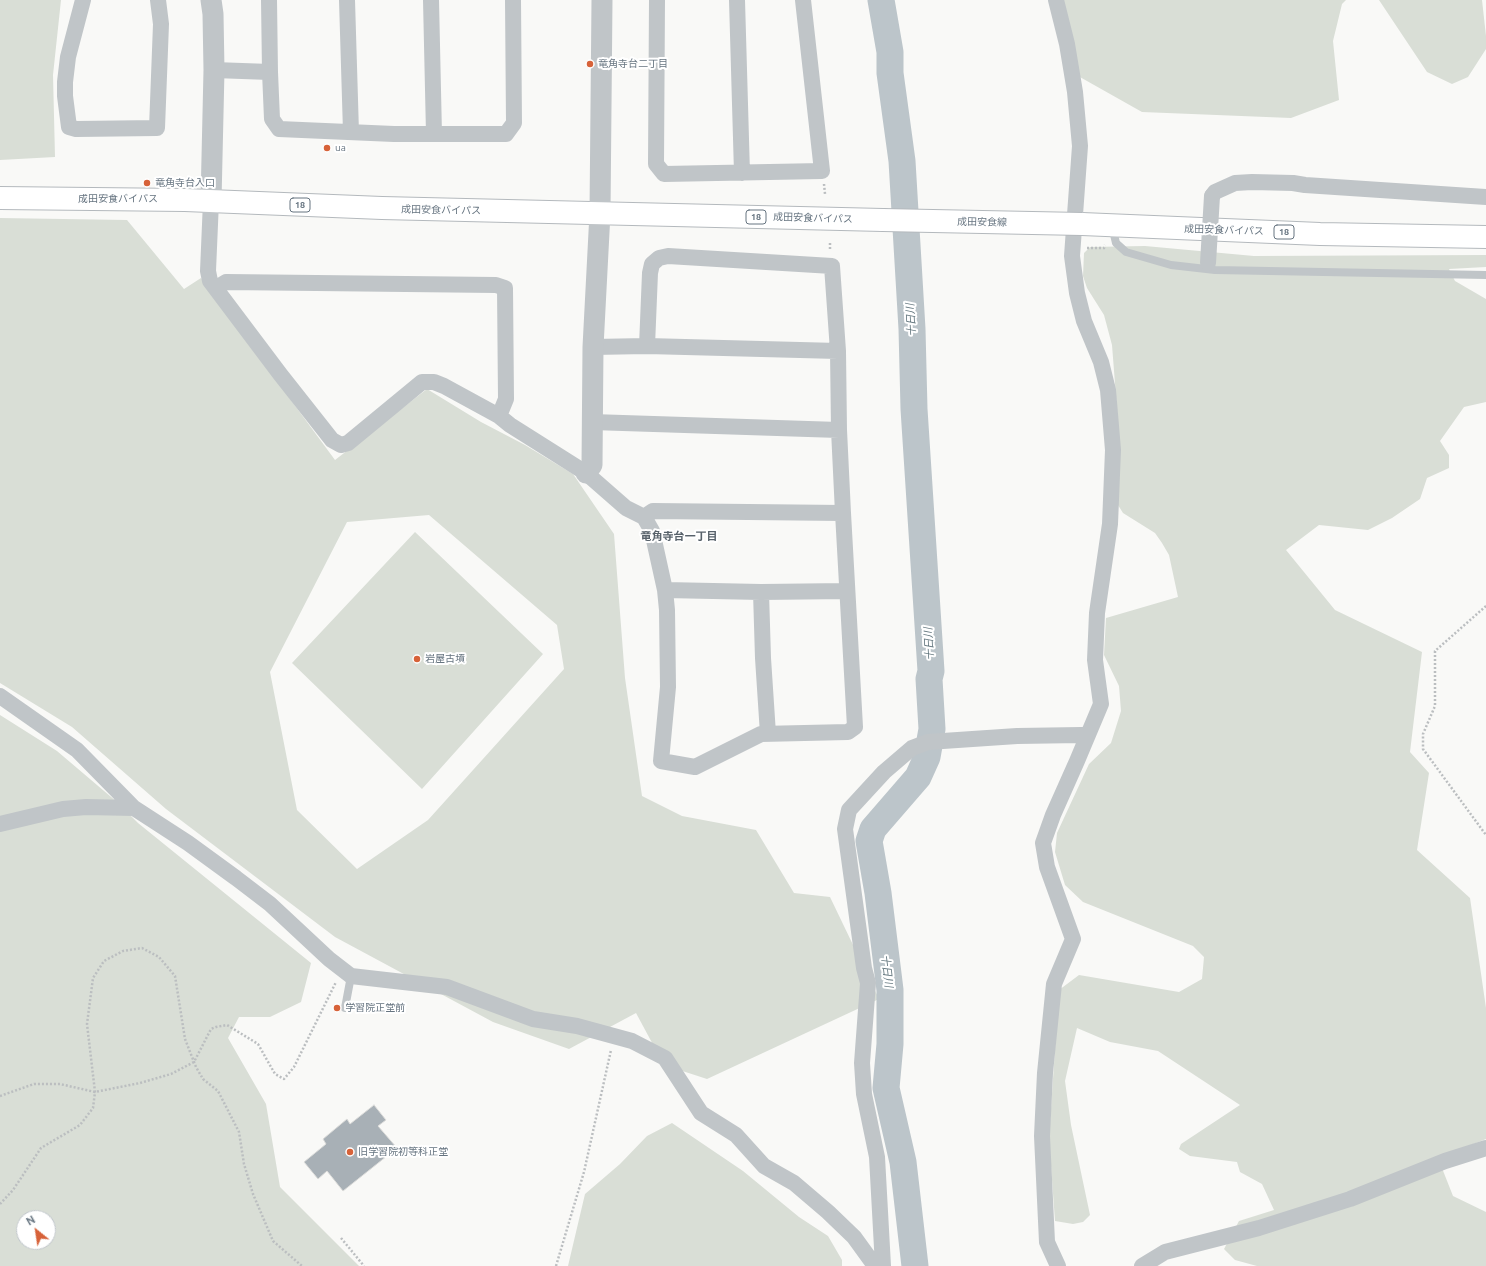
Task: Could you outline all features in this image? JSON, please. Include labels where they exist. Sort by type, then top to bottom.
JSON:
[{"type":"main road","name":"成田安食バイパス","points":[[0,198],[211,201],[382,208],[883,220]]},
{"type":"main road","name":"成田安食線","points":[[883,220],[1082,224]]},
{"type":"main road","name":"成田安食バイパス","points":[[1082,224],[1320,234],[1486,237]]},
{"type":"street","points":[[83,0],[68,57],[65,82],[65,96],[69,127],[76,129],[157,128],[161,24],[158,0]]},
{"type":"street","points":[[211,0],[213,14],[214,70],[208,272],[210,281],[332,440],[341,446],[348,443],[422,382],[434,382],[499,416],[510,426],[586,473],[626,508],[644,517],[652,531],[665,590],[667,610],[668,687],[661,762],[695,768],[761,734],[848,732],[855,726],[839,430],[838,351],[832,266],[668,256],[659,258],[652,264],[650,273],[647,346]]},
{"type":"street","points":[[269,0],[272,119],[279,129],[434,134],[506,134],[514,123],[513,0]]},
{"type":"street","points":[[347,0],[351,132]]},
{"type":"street","points":[[431,0],[434,134]]},
{"type":"street","points":[[586,473],[592,465],[593,348],[600,213],[602,0]]},
{"type":"street","points":[[657,0],[656,164],[664,174],[822,171],[803,0]]},
{"type":"street","points":[[737,0],[742,173]]},
{"type":"street","points":[[1056,0],[1067,44],[1075,92],[1080,146],[1072,256],[1077,293],[1084,321],[1101,362],[1108,390],[1113,450],[1110,524],[1097,613],[1095,660],[1101,704],[1053,815],[1043,843],[1047,867],[1073,939],[1054,984],[1045,1073],[1042,1136],[1047,1242],[1058,1266]]},
{"type":"street","points":[[214,70],[270,72]]},
{"type":"street","points":[[1212,266],[1212,196],[1224,186],[1235,183],[1293,183],[1486,197]]},
{"type":"street","points":[[216,288],[226,282],[496,285],[505,288],[506,399],[499,416]]},
{"type":"street","points":[[593,348],[647,346],[838,351]]},
{"type":"street","points":[[592,422],[839,430]]},
{"type":"street","points":[[644,517],[653,510],[843,513]]},
{"type":"street","points":[[665,590],[761,592],[847,591]]},
{"type":"street","points":[[761,592],[762,658],[768,734]]},
{"type":"street","points":[[0,696],[77,750],[134,808],[188,843],[270,904],[347,973],[447,987],[533,1019],[577,1026],[632,1041],[665,1058],[701,1113],[736,1135],[764,1166],[794,1183],[828,1212],[854,1237],[875,1266]]},
{"type":"street","points":[[883,1266],[878,1157],[864,1094],[862,1063],[868,983],[864,968],[845,829],[849,810],[884,772],[912,748],[928,742],[1017,736],[1087,736]]},
{"type":"street","points":[[0,824],[63,809],[86,806],[134,808]]},
{"type":"street","points":[[1142,1266],[1165,1252],[1259,1228],[1350,1199],[1445,1161],[1486,1148]]},
{"type":"lane","points":[[1111,226],[1116,243],[1126,252],[1171,266],[1486,275]]},
{"type":"lane","points":[[345,1008],[347,973]]},
{"type":"path","points":[[1486,606],[1435,651],[1435,706],[1423,734],[1423,750],[1486,835]]},
{"type":"path","points":[[0,1204],[13,1190],[41,1148],[80,1125],[93,1108],[95,1092],[87,1024],[93,978],[104,961],[123,951],[142,948],[159,957],[175,976],[185,1039],[194,1062],[203,1079],[218,1092],[239,1132],[244,1164],[253,1194],[273,1240],[302,1266]]},
{"type":"path","points":[[0,1096],[34,1084],[60,1084],[95,1092],[140,1083],[171,1074],[194,1062],[211,1029],[227,1025],[258,1044],[275,1074],[284,1079],[294,1067],[347,973]]},
{"type":"path","points":[[556,1266],[584,1172],[614,1036]]},
{"type":"path","points":[[340,1238],[364,1266]]},
{"type":"shaded area","points":[[0,0],[61,0],[53,75],[55,157],[0,160]]},
{"type":"shaded area","points":[[1049,0],[1346,0],[1342,4],[1333,41],[1339,100],[1291,118],[1142,112],[1071,72]]},
{"type":"shaded area","points":[[1379,0],[1482,0],[1486,49],[1468,77],[1452,84],[1427,72]]},
{"type":"shaded area","points":[[0,218],[127,220],[184,289],[201,278],[335,460],[427,389],[481,422],[525,445],[573,474],[614,534],[625,678],[642,796],[682,816],[756,830],[794,893],[830,897],[879,999],[707,1079],[664,1065],[636,1013],[569,1049],[493,1022],[335,937],[166,809],[72,727],[0,683]],"holes":[[[429,515],[557,625],[564,669],[428,820],[357,869],[297,810],[270,672],[347,522]]]},
{"type":"shaded area","points":[[1145,246],[1254,256],[1486,255],[1486,267],[1449,269],[1455,281],[1486,299],[1486,402],[1464,407],[1440,441],[1449,455],[1449,468],[1427,478],[1420,499],[1392,518],[1368,530],[1319,525],[1286,550],[1335,610],[1422,652],[1410,752],[1429,773],[1417,850],[1470,898],[1486,1008],[1486,1139],[1438,1158],[1453,1196],[1486,1212],[1486,1266],[1257,1266],[1235,1260],[1224,1249],[1239,1221],[1274,1210],[1262,1184],[1240,1172],[1237,1162],[1190,1156],[1179,1149],[1181,1144],[1240,1105],[1158,1051],[1110,1042],[1077,1028],[1065,1081],[1071,1125],[1090,1215],[1083,1222],[1073,1224],[1055,1221],[1049,1138],[1059,990],[1079,975],[1179,992],[1202,979],[1204,957],[1193,946],[1083,902],[1065,885],[1055,852],[1057,833],[1089,764],[1111,743],[1121,711],[1119,686],[1104,655],[1106,618],[1178,597],[1169,555],[1162,543],[1155,533],[1123,513],[1118,505],[1119,435],[1112,345],[1104,315],[1087,288],[1083,276],[1084,253],[1090,247]]},
{"type":"shaded area","name":"岩屋古墳","points":[[415,532],[543,654],[422,789],[292,663]]},
{"type":"shaded area","points":[[0,715],[57,751],[117,802],[138,823],[311,963],[301,1002],[270,1017],[239,1017],[228,1038],[266,1104],[280,1187],[359,1266],[0,1266]]},
{"type":"shaded area","points":[[672,1123],[743,1171],[799,1217],[828,1236],[842,1260],[842,1266],[568,1266],[585,1194],[620,1164],[647,1136]]},
{"type":"building","points":[[374,1105],[386,1120],[378,1126],[397,1148],[343,1191],[327,1171],[318,1179],[304,1162],[326,1144],[323,1139],[347,1119],[350,1124]]},
{"type":"waterway","name":"十日川","points":[[881,0],[890,52],[890,73],[902,161],[912,329],[914,409],[931,671],[929,679],[932,729],[927,757],[918,777],[873,829],[869,841],[878,893],[890,990],[890,1044],[886,1088],[903,1162],[915,1266]]},
{"type":"place","name":"竜角寺台二丁目","points":[[590,64]]},
{"type":"place","name":"ua","points":[[327,148]]},
{"type":"place","name":"竜角寺台入口","points":[[147,183]]},
{"type":"place","name":"岩屋古墳","points":[[417,659]]},
{"type":"place","name":"学習院正堂前","points":[[337,1008]]},
{"type":"place","name":"旧学習院初等科正堂","points":[[350,1152]]},
{"type":"district","name":"竜角寺台一丁目","points":[[679,536]]}]
